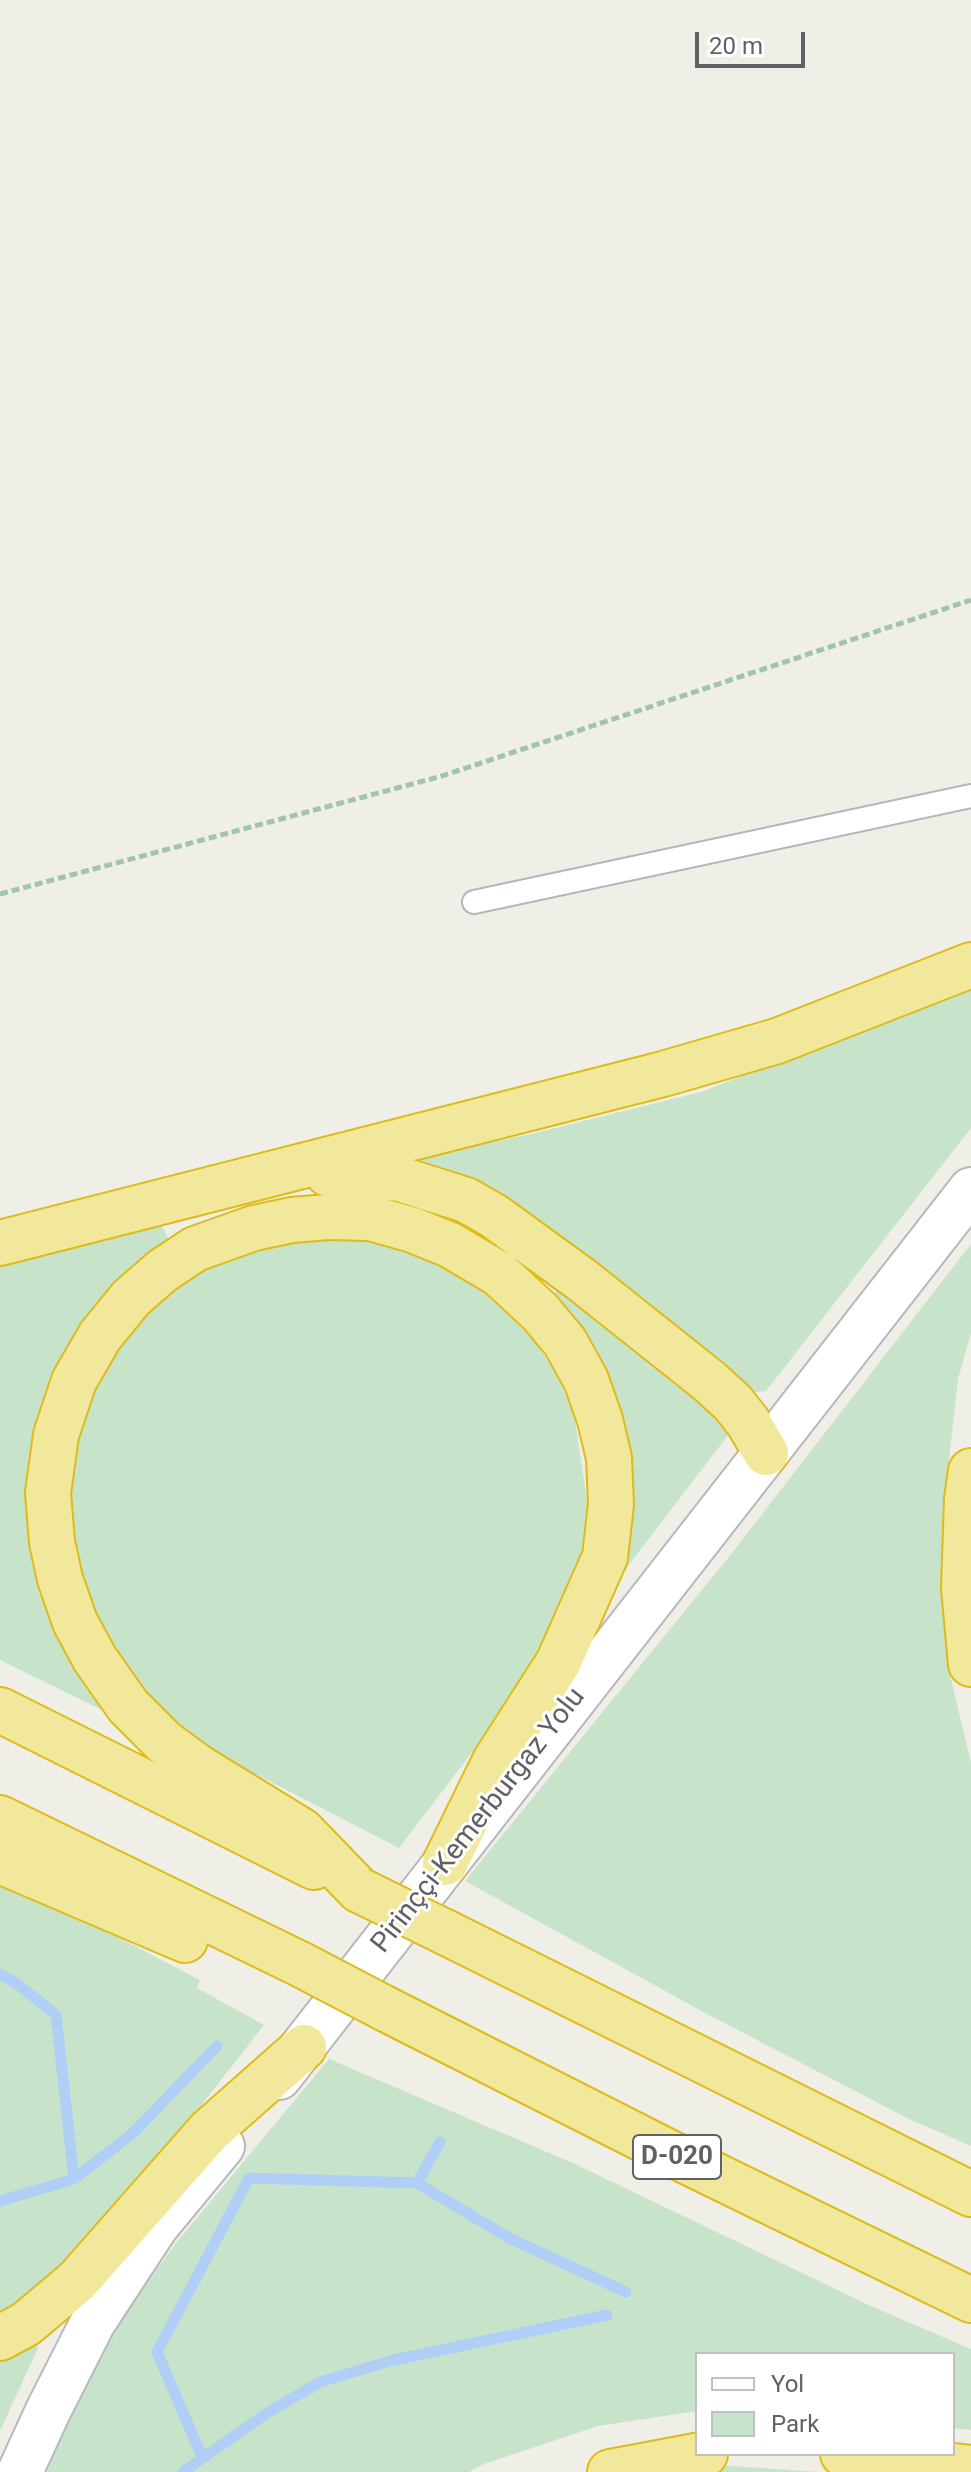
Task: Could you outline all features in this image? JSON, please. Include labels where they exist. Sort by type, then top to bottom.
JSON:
[{"type":"highway","points":[[0,1243],[663,1074],[777,1041],[971,965]]},
{"type":"highway","points":[[238,1183],[305,1175],[353,1174],[400,1179],[466,1200],[544,1252],[709,1381],[733,1403],[766,1453]]},
{"type":"highway","points":[[359,1890],[302,1831],[198,1767],[164,1742],[128,1706],[95,1659],[75,1622],[60,1579],[52,1542],[48,1493],[56,1435],[74,1381],[100,1336],[131,1298],[162,1271],[195,1249],[254,1228],[304,1219],[370,1218],[413,1230],[461,1250],[521,1292],[565,1342],[586,1380],[600,1420],[609,1458],[611,1504],[605,1557],[558,1663],[495,1761],[445,1863]]},
{"type":"highway","points":[[971,1471],[964,1588],[971,1664]]},
{"type":"highway","points":[[0,1710],[971,2194]]},
{"type":"highway","name":"D-020","points":[[0,1818],[300,1964],[686,2161],[971,2300]]},
{"type":"highway","points":[[0,1861],[186,1940],[300,1964]]},
{"type":"highway","points":[[0,2338],[26,2324],[77,2281],[209,2131],[304,2047]]},
{"type":"highway","points":[[610,2472],[695,2456]]},
{"type":"highway","points":[[861,2456],[971,2468]]},
{"type":"main road","name":"Pirinççi-Kemerburgaz Yolu","points":[[20,2472],[93,2322],[156,2226],[304,2047],[971,1190]]},
{"type":"lane","points":[[474,902],[971,796]]},
{"type":"path","points":[[0,894],[442,776],[971,600]]},
{"type":"green space","points":[[971,983],[971,1128],[766,1391],[755,1392],[743,1386],[418,1166],[418,1158],[701,1092]]},
{"type":"green space","points":[[161,1224],[173,1247],[102,1303],[33,1548],[39,1594],[64,1649],[104,1711],[0,1660],[0,1264]]},
{"type":"green space","points":[[318,1229],[390,1240],[471,1275],[523,1324],[559,1377],[575,1420],[587,1500],[581,1580],[534,1671],[399,1848],[211,1751],[147,1701],[100,1642],[81,1586],[66,1485],[94,1372],[163,1291],[230,1252]]},
{"type":"green space","points":[[971,1244],[971,1333],[958,1379],[944,1504],[949,1671],[971,1763],[971,2146],[909,2119],[709,2015],[465,1881],[732,1553]]},
{"type":"green space","points":[[560,1286],[703,1394],[732,1430],[624,1571],[629,1527],[550,1298]]},
{"type":"green space","points":[[0,1883],[100,1928],[200,1980],[197,1988],[264,2025],[125,2203],[71,2266],[0,2319]]},
{"type":"green space","points":[[329,2059],[575,2164],[873,2307],[971,2349],[971,2430],[955,2428],[955,2352],[695,2352],[695,2411],[598,2426],[484,2464],[469,2472],[47,2472],[95,2356],[176,2243]]},
{"type":"green space","points":[[33,2343],[38,2348],[0,2431],[0,2360]]},
{"type":"green space","points":[[676,2462],[818,2472],[624,2472]]},
{"type":"waterway","points":[[0,1974],[56,2015],[74,2179]]},
{"type":"waterway","points":[[0,2201],[74,2179],[133,2133],[217,2046]]},
{"type":"waterway","points":[[417,2183],[440,2142]]},
{"type":"waterway","points":[[202,2457],[157,2352],[249,2178],[417,2183],[511,2239],[626,2292]]},
{"type":"waterway","points":[[183,2472],[267,2413],[320,2382],[394,2360],[607,2315]]}]
